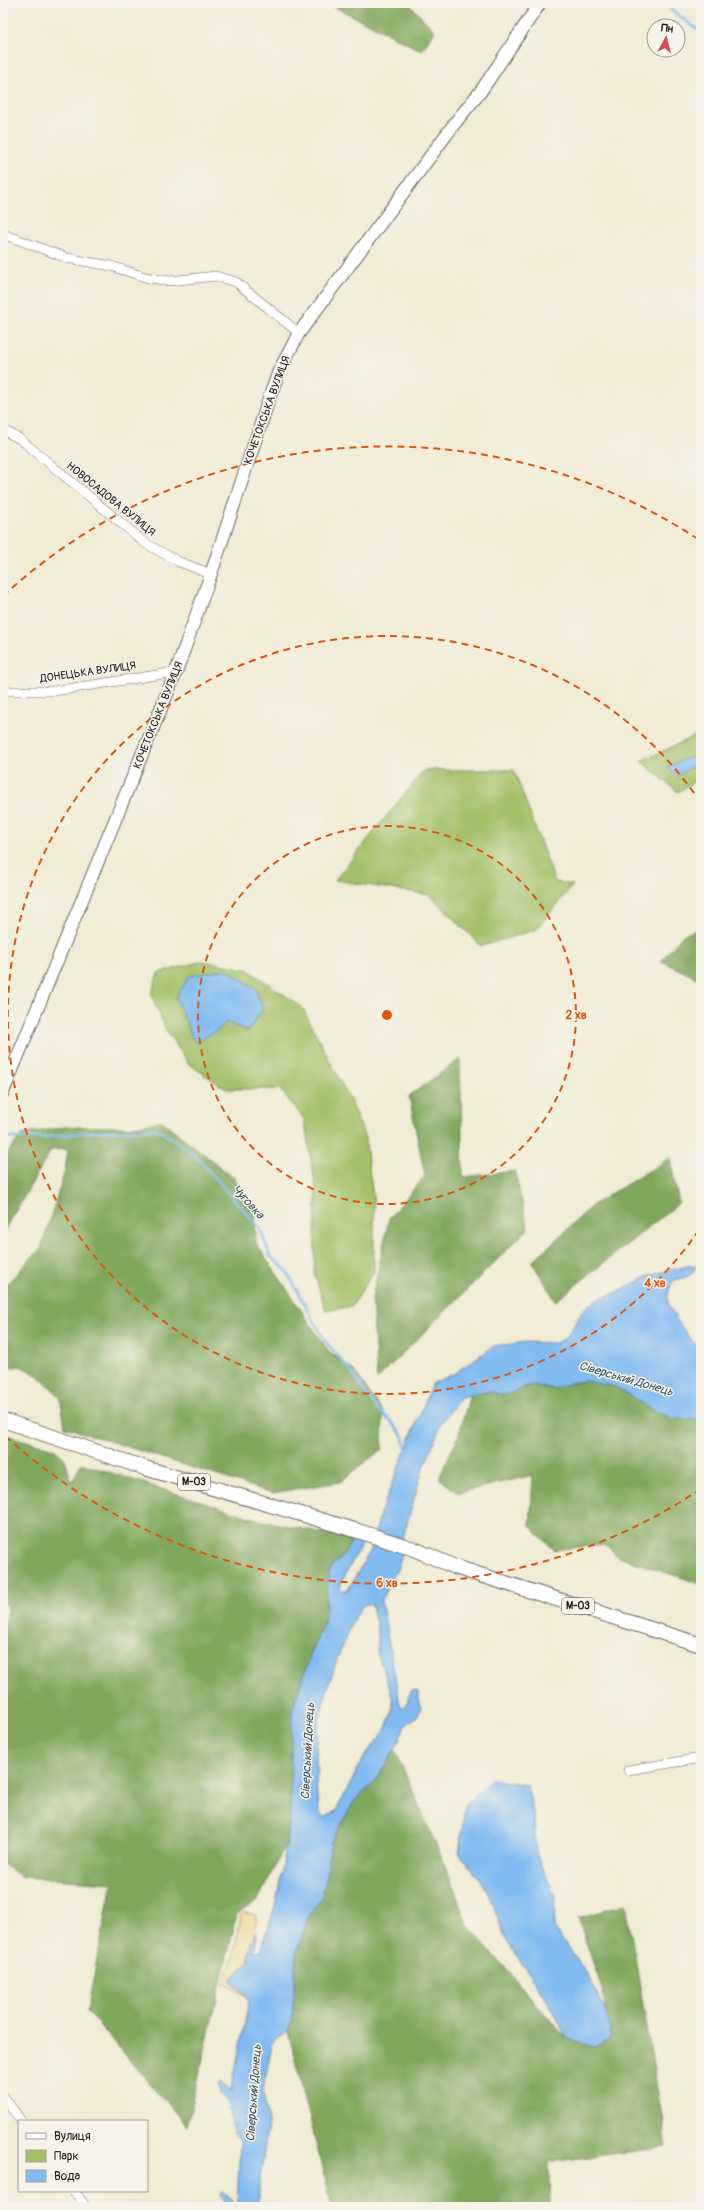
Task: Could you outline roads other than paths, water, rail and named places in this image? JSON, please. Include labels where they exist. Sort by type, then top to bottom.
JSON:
[{"type":"highway","name":"М-03","points":[[3,1420],[145,1468],[414,1549],[455,1567],[701,1645]]},
{"type":"main road","name":"КОЧЕТОКСЬКА ВУЛИЦЯ","points":[[3,1092],[176,672],[211,574],[279,371],[299,333],[458,119],[481,91],[540,3]]},
{"type":"street","points":[[3,234],[67,258],[111,266],[145,277],[169,281],[216,276],[226,278],[236,282],[299,333]]},
{"type":"street","name":"НОВОСАДОВА ВУЛИЦЯ","points":[[3,430],[20,439],[145,543],[177,561],[211,574]]},
{"type":"street","name":"ДОНЕЦЬКА ВУЛИЦЯ","points":[[3,691],[54,691],[176,672]]},
{"type":"street","points":[[628,1770],[701,1758]]},
{"type":"street","points":[[3,2096],[20,2120]]},
{"type":"street","points":[[75,2192],[86,2207]]},
{"type":"water","points":[[701,753],[701,761],[677,776],[667,767]]},
{"type":"water","points":[[226,969],[256,989],[263,1009],[248,1031],[226,1022],[218,1030],[195,1043],[176,998],[189,976]]},
{"type":"water","name":"Сіверський Донець","points":[[692,1265],[695,1266],[690,1275],[673,1281],[669,1291],[668,1302],[682,1328],[693,1342],[701,1349],[701,1419],[675,1419],[658,1413],[616,1387],[587,1381],[574,1382],[554,1389],[535,1385],[527,1386],[512,1393],[502,1395],[486,1392],[461,1397],[442,1422],[422,1472],[403,1537],[402,1555],[398,1567],[381,1600],[400,1704],[402,1707],[406,1705],[411,1691],[415,1690],[418,1692],[421,1709],[418,1715],[405,1726],[395,1750],[374,1783],[355,1800],[331,1842],[325,1884],[321,1899],[308,1916],[296,1954],[292,2020],[288,2031],[276,2039],[272,2045],[263,2089],[268,2124],[259,2185],[259,2207],[227,2207],[221,2195],[222,2192],[228,2195],[234,2206],[237,2205],[240,2141],[233,2133],[229,2104],[220,2094],[218,2084],[222,2081],[229,2091],[231,2090],[249,2002],[245,1993],[231,1982],[231,1979],[248,1963],[251,1943],[255,1934],[257,1937],[254,1952],[261,1951],[276,1903],[290,1818],[292,1711],[310,1656],[324,1622],[329,1573],[332,1565],[341,1559],[353,1539],[363,1541],[342,1581],[340,1588],[342,1591],[348,1589],[371,1550],[380,1514],[432,1384],[455,1373],[494,1346],[525,1342],[556,1343],[564,1339],[587,1306],[597,1299],[615,1293],[650,1275]],"holes":[[[365,1604],[372,1605],[377,1628],[377,1652],[393,1700],[392,1713],[384,1732],[366,1754],[336,1811],[323,1818],[318,1801],[316,1773],[318,1730],[321,1711],[337,1659],[351,1625],[358,1612]]]},
{"type":"water","points":[[491,1779],[527,1785],[534,1817],[536,1853],[555,1896],[554,1928],[587,1974],[607,2012],[611,2039],[594,2047],[566,2038],[556,2015],[506,1940],[488,1890],[459,1853],[465,1805]]},
{"type":"waterway","points":[[670,9],[701,32]]},
{"type":"waterway","name":"Чуговка","points":[[3,1136],[11,1138],[49,1137],[90,1132],[157,1129],[191,1151],[260,1228],[270,1256],[286,1270],[325,1341],[353,1374],[377,1409],[391,1421],[402,1435],[407,1451]]}]
